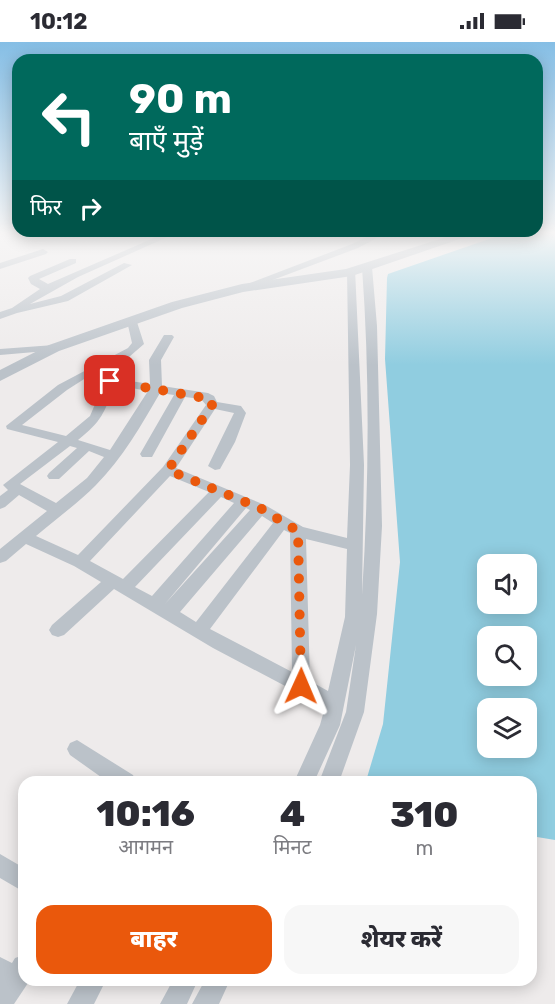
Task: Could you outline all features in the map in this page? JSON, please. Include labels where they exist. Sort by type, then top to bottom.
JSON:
[{"type":"street","points":[[36,276],[32,279],[48,289]]},
{"type":"street","points":[[8,312],[75,276]]},
{"type":"street","points":[[8,312],[52,303],[108,276]]},
{"type":"street","points":[[0,376],[54,348],[177,305],[242,288],[275,276]]},
{"type":"street","points":[[242,288],[320,276]]},
{"type":"street","points":[[331,776],[355,712],[369,614],[374,526],[365,447],[352,276]]},
{"type":"street","points":[[307,776],[330,725],[353,617],[372,326],[369,276]]},
{"type":"street","points":[[0,303],[8,312]]},
{"type":"street","points":[[6,424],[84,374],[130,353],[138,344],[132,321]]},
{"type":"street","points":[[0,557],[92,481],[113,456],[140,417],[156,388],[155,360],[168,338]]},
{"type":"street","points":[[0,350],[54,348]]},
{"type":"street","points":[[58,510],[11,486],[12,483],[64,441],[82,431],[96,417],[119,359]]},
{"type":"street","points":[[110,381],[210,399],[212,405]]},
{"type":"street","points":[[147,454],[181,393]]},
{"type":"street","points":[[212,405],[237,409],[240,413],[215,466]]},
{"type":"street","points":[[80,562],[168,470],[212,405]]},
{"type":"street","points":[[6,424],[87,446],[113,456]]},
{"type":"street","points":[[54,476],[87,446]]},
{"type":"street","points":[[168,470],[260,508],[298,531],[322,539],[356,545]]},
{"type":"street","points":[[0,504],[17,489]]},
{"type":"street","points":[[58,630],[119,584],[219,491]]},
{"type":"street","points":[[155,604],[244,501]]},
{"type":"street","points":[[169,613],[260,508]]},
{"type":"street","points":[[199,631],[282,522]]},
{"type":"street","points":[[298,531],[301,686]]},
{"type":"street","points":[[25,537],[80,562],[199,631],[335,703]]},
{"type":"street","points":[[77,749],[117,776]]},
{"type":"street","points":[[0,865],[18,877]]},
{"type":"street","points":[[0,1003],[13,972]]},
{"type":"street","points":[[80,1004],[90,986]]},
{"type":"street","points":[[173,1004],[183,986]]},
{"type":"street","points":[[205,1004],[215,986]]},
{"type":"water","points":[[388,276],[555,276],[555,840],[537,837],[537,776],[367,776],[383,724],[400,562],[385,359]]},
{"type":"route","points":[[110,381],[204,396],[210,399],[212,405],[205,417],[168,470],[260,508],[298,531],[301,686]]}]
